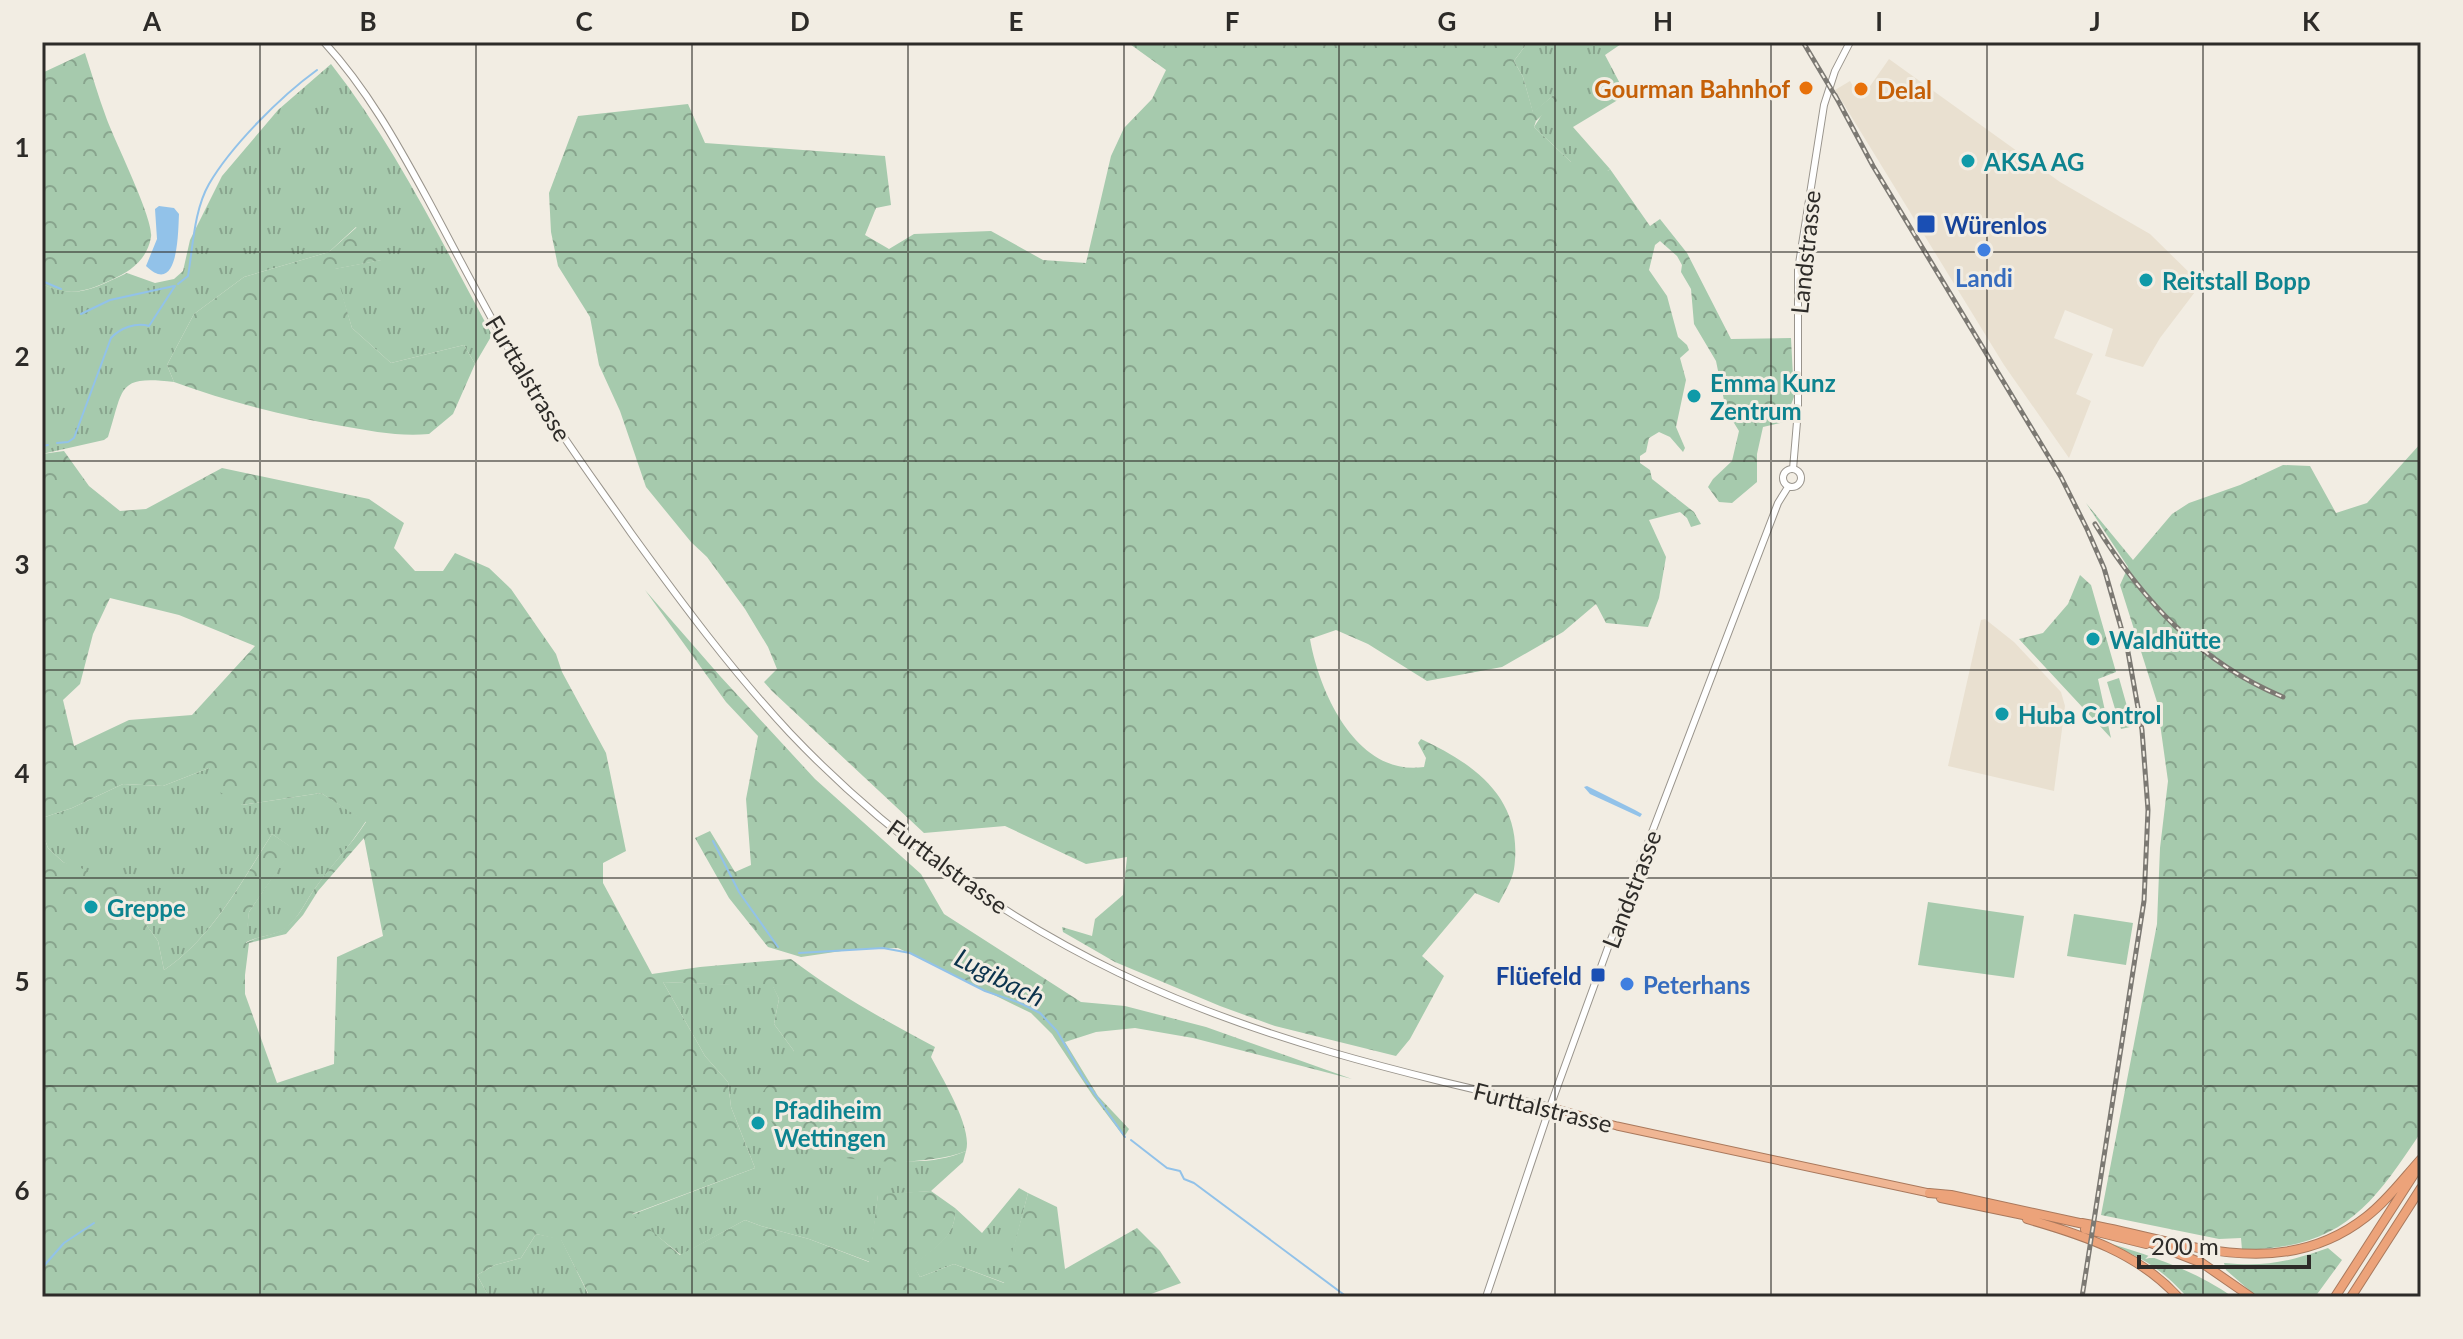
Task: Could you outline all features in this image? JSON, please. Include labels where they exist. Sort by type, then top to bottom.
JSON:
[{"type":"highway","name":"Furttalstrasse","points":[[1550,1107],[1617,1126],[1929,1193]]},
{"type":"highway","points":[[1929,1193],[2238,1254],[2283,1254],[2330,1240],[2372,1213],[2421,1161]]},
{"type":"highway","points":[[2335,1297],[2421,1161]]},
{"type":"highway","points":[[2351,1297],[2421,1188]]},
{"type":"highway","points":[[1929,1193],[1950,1201],[2093,1231],[2164,1251],[2211,1272],[2249,1297]]},
{"type":"highway","points":[[2007,1213],[2075,1233],[2109,1247],[2146,1268],[2178,1297]]},
{"type":"highway","points":[[2082,1223],[2190,1257],[2224,1276],[2249,1297]]},
{"type":"main road","name":"Furttalstrasse","points":[[324,42],[355,77],[391,133],[529,384],[592,478],[671,588],[756,694],[800,742],[866,805],[925,854],[990,900],[1123,975],[1253,1028],[1340,1056],[1550,1107]]},
{"type":"main road","name":"Landstrasse","points":[[1793,469],[1798,410],[1798,270],[1824,105],[1835,71],[1850,42]]},
{"type":"main road","points":[[1793,469],[1799,472],[1801,482],[1788,487],[1783,476],[1793,469]]},
{"type":"main road","name":"Landstrasse","points":[[1486,1297],[1550,1107],[1778,503],[1788,487]]},
{"type":"shaded area","points":[[1889,59],[2060,182],[2150,234],[2201,284],[2160,338],[2143,367],[2105,356],[2113,329],[2065,310],[2054,338],[2093,354],[2076,394],[2091,401],[2069,458],[2004,365],[1835,90],[1850,81],[1861,99]]},
{"type":"shaded area","points":[[1985,619],[2014,642],[2061,692],[2065,706],[2054,791],[1948,766],[1981,620]]},
{"type":"green space","points":[[1127,42],[1528,42],[1514,61],[1523,77],[1533,112],[1555,94],[1559,99],[1536,121],[1534,127],[1571,162],[1587,154],[1608,171],[1610,169],[1650,226],[1660,219],[1687,253],[1731,339],[1791,338],[1794,397],[1784,422],[1763,427],[1757,454],[1757,482],[1732,503],[1719,502],[1708,487],[1732,461],[1739,431],[1726,410],[1716,361],[1694,324],[1691,289],[1681,272],[1682,265],[1660,241],[1655,245],[1649,270],[1667,296],[1678,337],[1689,350],[1680,358],[1686,380],[1676,427],[1685,448],[1683,452],[1670,437],[1659,432],[1649,438],[1640,463],[1650,470],[1652,479],[1694,512],[1701,524],[1691,527],[1680,512],[1649,520],[1666,557],[1659,598],[1648,627],[1606,623],[1596,604],[1563,632],[1502,667],[1427,681],[1368,644],[1336,630],[1310,639],[1322,683],[1332,705],[1361,745],[1379,759],[1400,767],[1424,767],[1426,758],[1418,743],[1421,739],[1441,749],[1478,773],[1504,804],[1512,823],[1514,869],[1508,887],[1499,903],[1475,893],[1422,956],[1444,976],[1410,1039],[1396,1056],[1275,1026],[1220,1006],[1115,962],[1063,932],[1062,927],[1092,936],[1095,919],[1123,895],[1127,857],[1086,864],[1005,826],[924,833],[772,691],[764,682],[777,669],[768,647],[745,609],[707,557],[646,487],[620,411],[599,365],[590,317],[558,266],[551,232],[549,193],[578,116],[688,104],[705,143],[885,156],[891,205],[876,208],[865,235],[889,249],[914,234],[991,231],[1043,260],[1086,263],[1111,156],[1124,128],[1152,99],[1166,70]]},
{"type":"green space","points":[[1528,42],[1624,42],[1605,55],[1626,95],[1573,127],[1610,169],[1608,171],[1571,162],[1534,127],[1555,94],[1533,113],[1523,77],[1514,61]]},
{"type":"green space","points":[[85,53],[106,117],[146,214],[151,237],[142,258],[125,273],[93,288],[69,292],[42,284],[42,73]]},
{"type":"green space","points":[[331,64],[377,128],[492,335],[475,364],[464,345],[391,363],[352,328],[334,269],[381,260],[356,227],[329,252],[244,277],[194,314],[167,365],[174,382],[155,380],[132,383],[121,396],[108,437],[42,454],[42,284],[76,292],[127,273],[155,283],[174,279],[183,271],[190,240],[222,176],[278,110]]},
{"type":"green space","points":[[357,227],[382,260],[335,269],[352,328],[391,363],[464,345],[475,364],[453,414],[429,434],[386,433],[278,413],[174,382],[167,365],[194,314],[244,277],[329,252]]},
{"type":"green space","points":[[2421,443],[2421,1132],[2368,1203],[2329,1232],[2305,1242],[2242,1250],[2241,1238],[2219,1239],[2101,1215],[2157,924],[2160,848],[2168,781],[2157,702],[2120,585],[2128,567],[2086,503],[2133,560],[2172,514],[2189,503],[2240,485],[2283,465],[2310,466],[2336,513],[2367,503]]},
{"type":"green space","points":[[64,451],[89,486],[120,511],[146,509],[222,468],[369,499],[404,523],[394,548],[415,571],[443,571],[455,553],[489,568],[511,589],[556,654],[562,672],[606,753],[626,851],[603,863],[603,883],[652,974],[791,959],[861,1006],[935,1047],[931,1057],[961,1117],[967,1141],[966,1151],[935,1159],[897,1162],[828,1154],[781,1138],[758,1098],[794,1051],[774,1024],[779,999],[773,987],[663,982],[705,1056],[728,1082],[731,1107],[755,1168],[632,1214],[680,1255],[745,1220],[809,1239],[869,1262],[878,1194],[931,1191],[955,1208],[955,1218],[943,1241],[914,1265],[920,1277],[954,1264],[1004,1283],[1028,1193],[1057,1207],[1065,1269],[1137,1228],[1160,1251],[1181,1283],[1143,1297],[584,1297],[588,1293],[561,1240],[536,1234],[521,1258],[495,1265],[477,1275],[489,1297],[42,1297],[42,831],[48,848],[63,862],[81,868],[138,902],[140,916],[158,941],[164,970],[197,942],[211,925],[272,834],[293,848],[249,912],[246,943],[276,933],[291,923],[366,822],[321,793],[242,805],[218,791],[209,768],[163,786],[123,784],[42,818],[42,454]],"holes":[[[110,598],[179,615],[255,646],[192,715],[129,720],[74,746],[63,700],[80,684],[93,634]],[[364,838],[383,936],[337,957],[334,1064],[277,1083],[245,994],[249,943],[286,934]]]},
{"type":"green space","points":[[2080,575],[2091,585],[2116,672],[2098,679],[2111,738],[2019,639],[2043,633],[2068,604]]},
{"type":"green space","points":[[645,590],[815,779],[921,874],[944,914],[1081,1002],[1125,1006],[1206,1027],[1352,1079],[1193,1038],[1135,1028],[1096,1032],[1065,1042],[1098,1096],[1129,1129],[1124,1137],[1052,1034],[1031,1013],[898,948],[855,949],[801,957],[768,947],[729,898],[695,838],[710,831],[735,872],[751,865],[746,799],[758,736],[726,702]]},
{"type":"green space","points":[[2119,678],[2130,717],[2127,719],[2130,727],[2121,729],[2107,682]]},
{"type":"green space","points":[[209,768],[242,805],[321,793],[366,821],[291,924],[276,933],[245,943],[249,912],[292,848],[272,834],[211,926],[164,970],[158,941],[140,916],[48,848],[42,831],[42,818],[123,784],[163,786]]},
{"type":"green space","points":[[1928,902],[2024,916],[2014,978],[1918,965]]},
{"type":"green space","points":[[2074,914],[2133,923],[2126,965],[2067,956]]},
{"type":"green space","points":[[663,982],[773,986],[779,999],[774,1024],[794,1051],[781,1138],[897,1160],[943,1158],[966,1151],[963,1162],[931,1191],[878,1195],[870,1262],[745,1220],[681,1255],[631,1215],[755,1168],[731,1107],[728,1082],[705,1056]]},
{"type":"green space","points":[[1019,1188],[1028,1193],[1005,1283],[954,1264],[920,1277],[913,1265],[948,1234],[955,1218],[955,1208],[982,1233]]},
{"type":"green space","points":[[536,1234],[561,1239],[588,1294],[584,1297],[489,1297],[477,1275],[495,1265],[521,1258]]},
{"type":"green space","points":[[2096,1239],[2184,1270],[2233,1297],[2187,1297],[2146,1262]]},
{"type":"green space","points":[[2328,1248],[2342,1260],[2315,1297],[2257,1297],[2226,1270],[2224,1263],[2277,1262]]},
{"type":"water","points":[[159,206],[174,208],[179,214],[177,246],[171,268],[165,274],[157,274],[146,266],[157,239],[155,209]]},
{"type":"water","points":[[1584,787],[1642,814],[1640,817],[1590,794]]},
{"type":"waterway","points":[[178,284],[188,276],[200,205],[218,169],[258,122],[317,70]]},
{"type":"waterway","points":[[42,281],[61,289]]},
{"type":"waterway","points":[[81,314],[110,300],[174,286]]},
{"type":"waterway","points":[[57,443],[74,438],[111,338],[128,327],[149,326],[175,286]]},
{"type":"waterway","points":[[42,446],[48,445]]},
{"type":"waterway","name":"Lugibach","points":[[713,841],[739,892],[778,947]]},
{"type":"waterway","name":"Lugibach","points":[[799,953],[883,948],[910,953],[985,991],[1040,1013],[1057,1031],[1083,1077],[1125,1137]]},
{"type":"waterway","name":"Lugibach","points":[[1131,1140],[1167,1168],[1180,1171],[1184,1179],[1194,1183],[1347,1297]]},
{"type":"waterway","points":[[42,1268],[64,1243],[94,1223]]},
{"type":"railway","points":[[1803,42],[1840,104]]},
{"type":"railway","points":[[1835,95],[1873,166],[2061,477],[2104,568],[2128,652],[2142,730],[2148,810],[2144,901],[2082,1297]]},
{"type":"railway","points":[[2095,524],[2132,578],[2175,626],[2225,666],[2283,697]]},
{"type":"place","name":"Gourman Bahnhof","points":[[1806,88]]},
{"type":"place","name":"Delal","points":[[1861,89]]},
{"type":"place","name":"AKSA AG","points":[[1968,161]]},
{"type":"place","name":"Würenlos","points":[[1926,224]]},
{"type":"place","name":"Landi","points":[[1984,250]]},
{"type":"place","name":"Reitstall Bopp","points":[[2146,280]]},
{"type":"place","name":"Emma Kunz Zentrum","points":[[1694,396]]},
{"type":"place","name":"Waldhütte","points":[[2093,639]]},
{"type":"place","name":"Huba Control","points":[[2002,714]]},
{"type":"place","name":"Greppe","points":[[91,907]]},
{"type":"place","name":"Flüefeld","points":[[1598,975]]},
{"type":"place","name":"Peterhans","points":[[1627,984]]},
{"type":"place","name":"Pfadiheim Wettingen","points":[[758,1123]]}]
